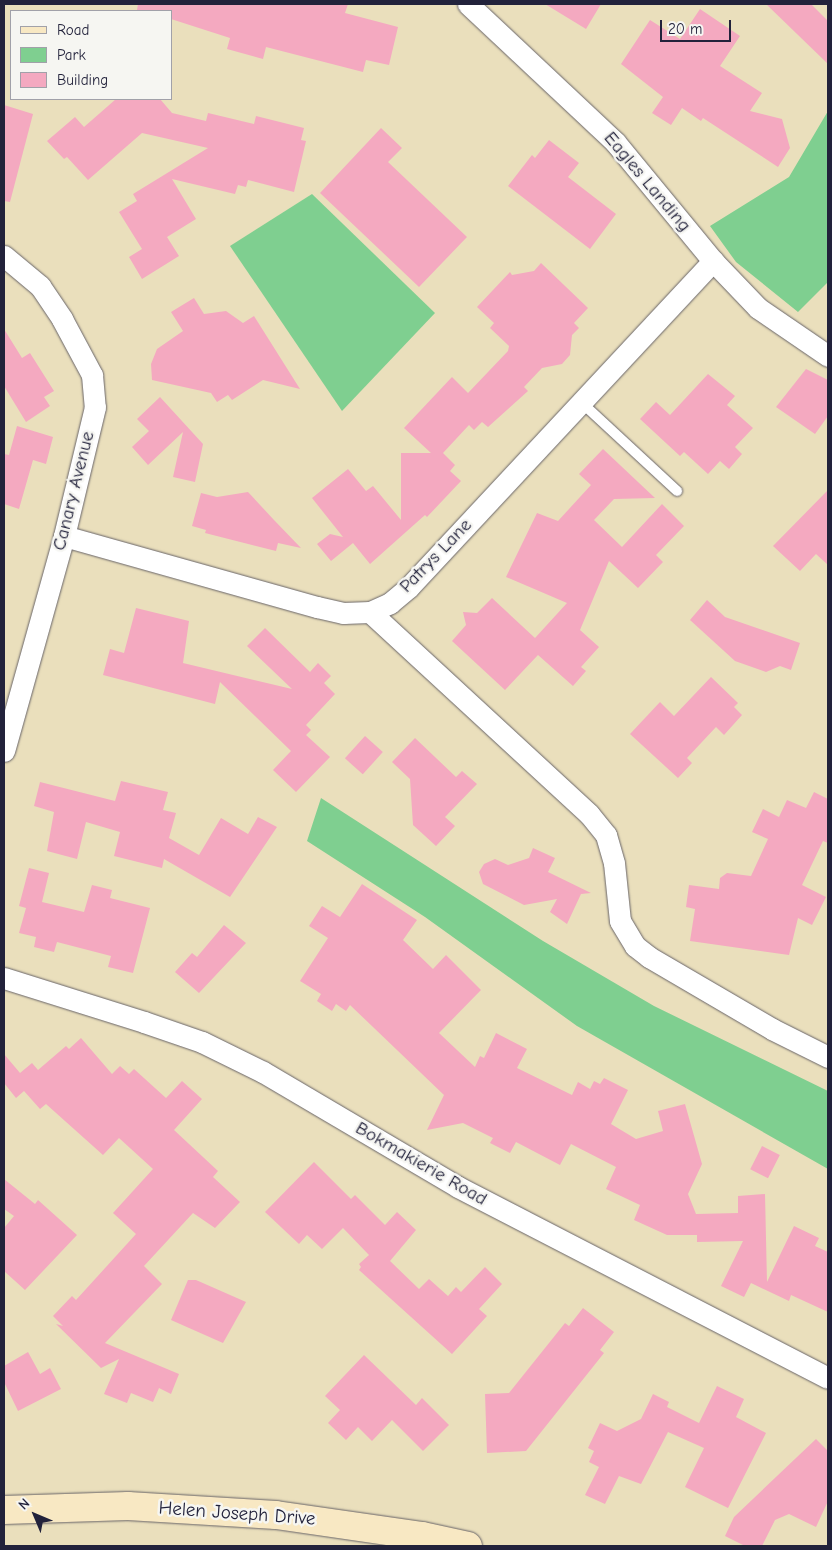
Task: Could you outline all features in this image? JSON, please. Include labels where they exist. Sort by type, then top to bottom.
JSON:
[{"type":"street","name":"Eagles Landing","points":[[468,4],[616,142],[713,261],[758,308],[828,356]]},
{"type":"street","name":"Canary Avenue","points":[[4,256],[40,286],[80,349],[92,375],[95,407],[64,536],[9,714],[4,751]]},
{"type":"street","name":"Patrys Lane","points":[[64,536],[343,613],[370,612],[390,603],[409,587],[580,401],[713,261]]},
{"type":"street","points":[[370,612],[583,808],[606,835],[613,855],[620,921],[635,946],[649,957],[772,1029],[828,1057]]},
{"type":"street","name":"Bokmakierie Road","points":[[4,978],[169,1030],[263,1072],[458,1187],[828,1378]]},
{"type":"street","name":"Helen Joseph Drive","points":[[4,1510],[128,1506],[276,1515],[392,1531],[468,1546]]},
{"type":"lane","points":[[580,401],[677,491]]},
{"type":"green space","points":[[828,111],[828,282],[798,312],[736,262],[710,226],[789,177]]},
{"type":"green space","points":[[312,194],[435,313],[342,411],[230,246]]},
{"type":"green space","points":[[321,798],[543,941],[654,1006],[828,1091],[828,1169],[577,1026],[425,917],[307,841]]},
{"type":"building","points":[[138,4],[348,4],[345,13],[398,27],[389,65],[366,60],[363,72],[266,47],[263,59],[227,49],[230,38],[172,19],[172,10],[137,10]]},
{"type":"building","points":[[545,4],[601,4],[586,29]]},
{"type":"building","points":[[766,4],[811,4],[828,21],[828,64]]},
{"type":"building","points":[[700,9],[740,36],[720,66],[762,93],[750,111],[782,119],[790,148],[778,167],[703,118],[701,121],[682,108],[671,125],[652,113],[663,97],[621,64],[650,20],[680,39]]},
{"type":"building","points":[[115,100],[161,100],[172,113],[206,121],[208,113],[254,124],[256,116],[304,128],[301,140],[306,141],[294,192],[248,180],[246,187],[238,185],[235,194],[172,179],[196,219],[167,237],[179,256],[142,279],[129,257],[142,249],[119,212],[137,201],[133,194],[208,148],[142,133],[88,180],[67,157],[64,159],[47,141],[75,117],[84,127]]},
{"type":"building","points":[[4,105],[33,114],[10,202],[4,201]]},
{"type":"building","points":[[381,128],[402,148],[388,162],[467,237],[419,287],[320,193]]},
{"type":"building","points":[[549,140],[579,163],[568,177],[616,214],[590,249],[508,186],[532,155],[535,158]]},
{"type":"building","points":[[541,263],[588,308],[574,323],[579,328],[572,335],[570,355],[562,364],[542,368],[524,387],[528,391],[488,427],[482,422],[474,430],[469,425],[443,453],[455,465],[450,471],[461,481],[427,517],[425,515],[370,564],[353,543],[331,561],[317,544],[330,534],[343,537],[312,498],[348,469],[366,491],[373,486],[401,520],[401,453],[431,453],[404,428],[452,377],[468,393],[508,351],[509,346],[490,328],[494,323],[477,307],[510,272],[512,275],[534,271]]},
{"type":"building","points":[[194,298],[204,314],[226,311],[243,323],[254,316],[300,389],[263,380],[232,400],[228,395],[217,402],[211,393],[152,380],[151,364],[157,349],[183,331],[171,312]]},
{"type":"building","points":[[4,329],[22,358],[30,353],[54,391],[44,397],[50,406],[26,422],[4,386]]},
{"type":"building","points":[[806,369],[828,380],[828,416],[815,434],[776,407]]},
{"type":"building","points":[[708,374],[735,396],[727,405],[753,428],[735,447],[742,454],[729,469],[720,461],[708,474],[684,452],[680,456],[640,419],[656,402],[670,415]]},
{"type":"building","points":[[160,397],[203,444],[195,482],[173,477],[183,432],[148,465],[132,447],[149,431],[137,419]]},
{"type":"building","points":[[17,426],[53,437],[46,464],[33,460],[19,509],[4,504],[4,454],[9,455]]},
{"type":"building","points":[[603,449],[655,498],[614,499],[594,520],[622,547],[662,504],[684,526],[656,555],[663,562],[638,588],[609,561],[580,630],[599,647],[581,667],[586,671],[573,686],[538,655],[505,690],[452,641],[466,625],[463,612],[477,613],[492,598],[535,638],[567,603],[506,577],[537,513],[558,521],[591,485],[579,474]]},
{"type":"building","points":[[828,490],[828,565],[816,554],[800,571],[773,546]]},
{"type":"building","points":[[248,492],[301,548],[278,543],[276,551],[205,533],[206,530],[192,526],[201,493],[217,497]]},
{"type":"building","points":[[707,600],[725,617],[800,643],[791,670],[780,666],[766,672],[735,661],[690,620]]},
{"type":"building","points":[[136,608],[189,621],[183,663],[292,689],[247,646],[265,628],[310,672],[318,663],[331,676],[324,683],[335,694],[306,725],[311,730],[306,735],[330,757],[296,792],[273,770],[291,751],[220,682],[215,704],[103,675],[110,649],[124,653]]},
{"type":"building","points":[[711,677],[738,703],[734,707],[742,715],[724,735],[716,727],[687,758],[692,763],[678,778],[630,734],[660,702],[674,716]]},
{"type":"building","points":[[365,736],[383,752],[363,774],[345,758]]},
{"type":"building","points":[[415,738],[456,777],[462,771],[477,784],[445,817],[455,826],[436,846],[413,825],[410,779],[392,762]]},
{"type":"building","points":[[121,781],[168,792],[163,810],[176,813],[169,838],[199,855],[221,818],[248,834],[258,817],[277,827],[230,897],[164,859],[162,868],[114,856],[120,832],[86,822],[77,859],[47,851],[54,812],[34,806],[40,782],[115,801]]},
{"type":"building","points":[[814,792],[828,799],[828,843],[823,841],[802,885],[826,897],[812,925],[798,918],[789,955],[690,941],[695,909],[686,907],[689,885],[719,889],[720,878],[727,873],[751,876],[768,839],[752,832],[763,809],[779,817],[787,800],[806,808]]},
{"type":"building","points":[[533,848],[555,858],[548,872],[591,893],[581,894],[567,924],[550,912],[557,899],[524,905],[483,884],[479,872],[484,864],[495,859],[508,865],[529,858]]},
{"type":"building","points":[[29,868],[49,873],[42,902],[84,912],[92,885],[112,890],[110,898],[150,908],[133,973],[108,967],[111,956],[57,942],[54,952],[34,947],[36,937],[19,933],[26,908],[19,906]]},
{"type":"building","points":[[362,884],[417,920],[403,940],[433,969],[446,955],[481,990],[439,1033],[475,1067],[480,1056],[484,1058],[496,1033],[527,1049],[517,1068],[572,1095],[578,1082],[590,1089],[594,1081],[600,1084],[604,1078],[628,1090],[611,1124],[636,1139],[663,1131],[658,1111],[685,1104],[702,1164],[688,1194],[696,1214],[738,1213],[738,1196],[765,1194],[767,1282],[794,1226],[819,1238],[815,1246],[828,1252],[828,1312],[791,1295],[789,1301],[751,1283],[744,1297],[721,1286],[743,1241],[697,1242],[697,1235],[667,1235],[634,1220],[640,1205],[606,1189],[616,1167],[571,1144],[560,1165],[516,1142],[510,1153],[490,1143],[493,1138],[463,1123],[427,1130],[444,1095],[350,1005],[346,1011],[336,1004],[332,1011],[317,1001],[321,994],[300,981],[328,938],[309,926],[322,906],[340,917]]},
{"type":"building","points":[[224,925],[246,943],[199,993],[175,972],[192,953],[197,957]]},
{"type":"building","points":[[81,1038],[112,1074],[120,1066],[129,1074],[134,1069],[166,1098],[182,1081],[202,1099],[174,1130],[218,1171],[213,1177],[240,1202],[215,1228],[193,1213],[144,1266],[162,1284],[105,1343],[179,1374],[171,1394],[159,1388],[153,1402],[131,1393],[127,1403],[104,1394],[119,1359],[101,1368],[56,1324],[63,1326],[53,1316],[72,1296],[76,1300],[136,1234],[113,1213],[153,1169],[119,1138],[103,1155],[46,1104],[40,1109],[24,1091],[16,1098],[4,1083],[4,1054],[20,1073],[32,1063],[38,1070],[66,1046],[69,1049]]},
{"type":"building","points":[[762,1146],[780,1155],[768,1178],[750,1169]]},
{"type":"building","points":[[314,1162],[351,1199],[355,1195],[385,1225],[397,1212],[416,1230],[390,1261],[419,1289],[429,1279],[448,1296],[456,1287],[461,1292],[485,1267],[502,1284],[479,1309],[487,1316],[452,1354],[359,1270],[361,1267],[359,1264],[369,1255],[343,1228],[322,1249],[307,1235],[299,1244],[265,1212]]},
{"type":"building","points":[[4,1179],[35,1204],[38,1200],[77,1235],[25,1290],[4,1271],[4,1228],[14,1216],[4,1209]]},
{"type":"building","points":[[188,1280],[196,1280],[246,1302],[223,1343],[171,1320]]},
{"type":"building","points":[[583,1308],[614,1332],[600,1350],[604,1353],[526,1451],[487,1453],[485,1394],[509,1393],[565,1323],[569,1326]]},
{"type":"building","points":[[28,1352],[40,1374],[50,1368],[61,1389],[18,1411],[4,1382],[4,1366]]},
{"type":"building","points":[[364,1355],[416,1405],[422,1398],[449,1425],[423,1451],[392,1420],[372,1441],[358,1427],[346,1440],[328,1423],[340,1410],[325,1396]]},
{"type":"building","points":[[717,1386],[744,1399],[736,1417],[766,1433],[728,1508],[685,1487],[704,1448],[668,1432],[641,1484],[619,1476],[605,1504],[585,1495],[599,1467],[589,1462],[594,1451],[588,1448],[600,1423],[617,1431],[641,1419],[653,1394],[669,1402],[667,1407],[699,1423]]},
{"type":"building","points":[[816,1439],[828,1451],[828,1501],[816,1527],[789,1514],[775,1520],[762,1546],[745,1546],[725,1536],[734,1517]]}]
